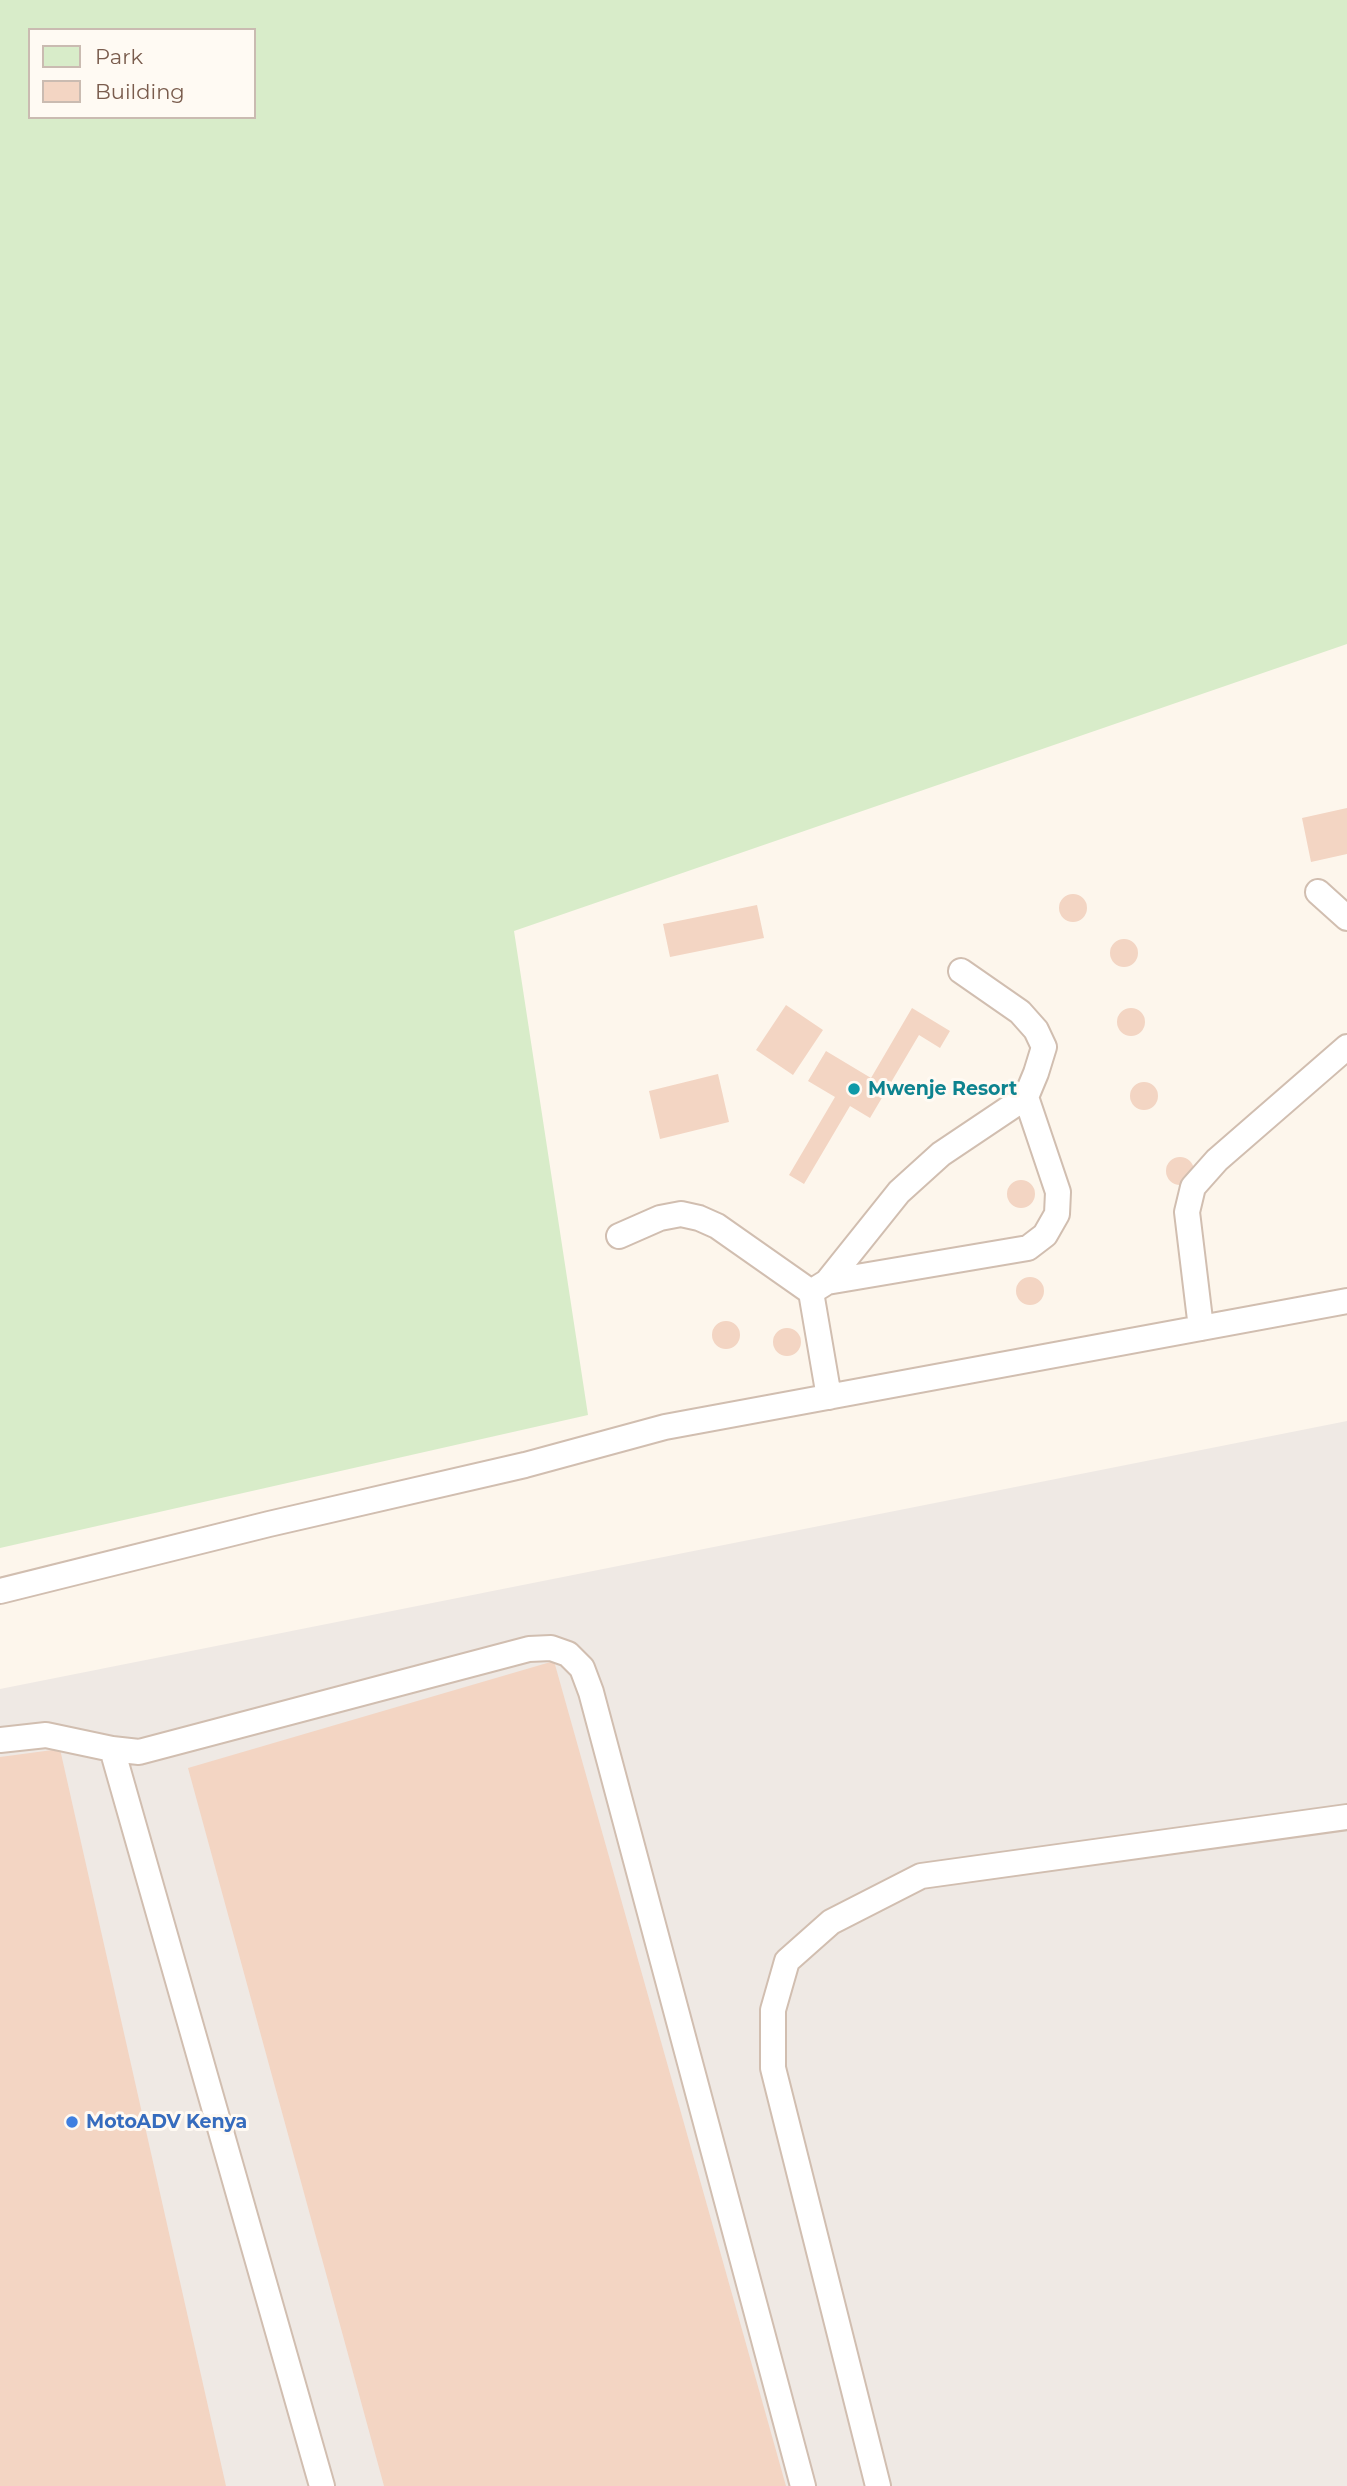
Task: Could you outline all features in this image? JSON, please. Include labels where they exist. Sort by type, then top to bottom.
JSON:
[{"type":"lane","points":[[1318,892],[1347,918]]},
{"type":"lane","points":[[829,1397],[819,1287],[919,1172],[941,1154],[1026,1097],[1037,1073],[1044,1047],[1036,1030],[1020,1012],[961,971]]},
{"type":"lane","points":[[1201,1328],[1187,1212],[1193,1187],[1217,1160],[1347,1047]]},
{"type":"lane","points":[[619,1237],[660,1218],[681,1214],[699,1218],[819,1287],[1028,1248],[1045,1235],[1057,1214],[1058,1192],[1026,1097]]},
{"type":"lane","points":[[0,1591],[269,1524],[525,1465],[665,1427],[1347,1301]]},
{"type":"lane","points":[[0,1740],[46,1735],[139,1752],[529,1649],[551,1648],[568,1654],[582,1668],[609,1759],[803,2486]]},
{"type":"lane","points":[[112,1749],[322,2486]]},
{"type":"lane","points":[[878,2486],[772,2068],[773,2010],[787,1961],[831,1922],[921,1877],[1347,1816]]},
{"type":"shaded area","points":[[1347,1421],[1347,2486],[0,2486],[0,1689]]},
{"type":"green space","points":[[0,0],[1347,0],[1347,644],[514,931],[588,1415],[0,1548]]},
{"type":"building","points":[[1347,808],[1347,854],[1311,862],[1302,818]]},
{"type":"building","points":[[1073,894],[1083,898],[1087,908],[1083,918],[1073,922],[1063,918],[1059,908],[1063,898]]},
{"type":"building","points":[[757,905],[764,938],[670,957],[663,924]]},
{"type":"building","points":[[1124,939],[1134,943],[1138,953],[1134,963],[1124,967],[1114,963],[1110,953],[1114,943]]},
{"type":"building","points":[[786,1005],[823,1030],[793,1075],[756,1050]]},
{"type":"building","name":"Mwenje Resort","points":[[912,1008],[950,1031],[940,1048],[919,1035],[870,1118],[850,1106],[804,1184],[789,1175],[835,1097],[808,1081],[826,1051],[871,1078]]},
{"type":"building","points":[[1131,1008],[1141,1012],[1145,1022],[1141,1032],[1131,1036],[1121,1032],[1117,1022],[1121,1012]]},
{"type":"building","points":[[718,1074],[729,1122],[660,1139],[649,1091]]},
{"type":"building","points":[[1144,1082],[1154,1086],[1158,1096],[1154,1106],[1144,1110],[1134,1106],[1130,1096],[1134,1086]]},
{"type":"building","points":[[1180,1157],[1190,1161],[1194,1171],[1190,1181],[1180,1185],[1170,1181],[1166,1171],[1170,1161]]},
{"type":"building","points":[[1021,1180],[1031,1184],[1035,1194],[1031,1204],[1021,1208],[1011,1204],[1007,1194],[1011,1184]]},
{"type":"building","points":[[1030,1277],[1040,1281],[1044,1291],[1040,1301],[1030,1305],[1020,1301],[1016,1291],[1020,1281]]},
{"type":"building","points":[[726,1321],[736,1325],[740,1335],[736,1345],[726,1349],[716,1345],[712,1335],[716,1325]]},
{"type":"building","points":[[787,1328],[797,1332],[801,1342],[797,1352],[787,1356],[777,1352],[773,1342],[777,1332]]},
{"type":"building","points":[[554,1661],[786,2486],[384,2486],[188,1768]]},
{"type":"building","name":"MotoADV Kenya","points":[[60,1749],[226,2486],[0,2486],[0,1757]]},
{"type":"place","name":"Mwenje Resort","points":[[854,1089]]},
{"type":"place","name":"MotoADV Kenya","points":[[72,2122]]}]
